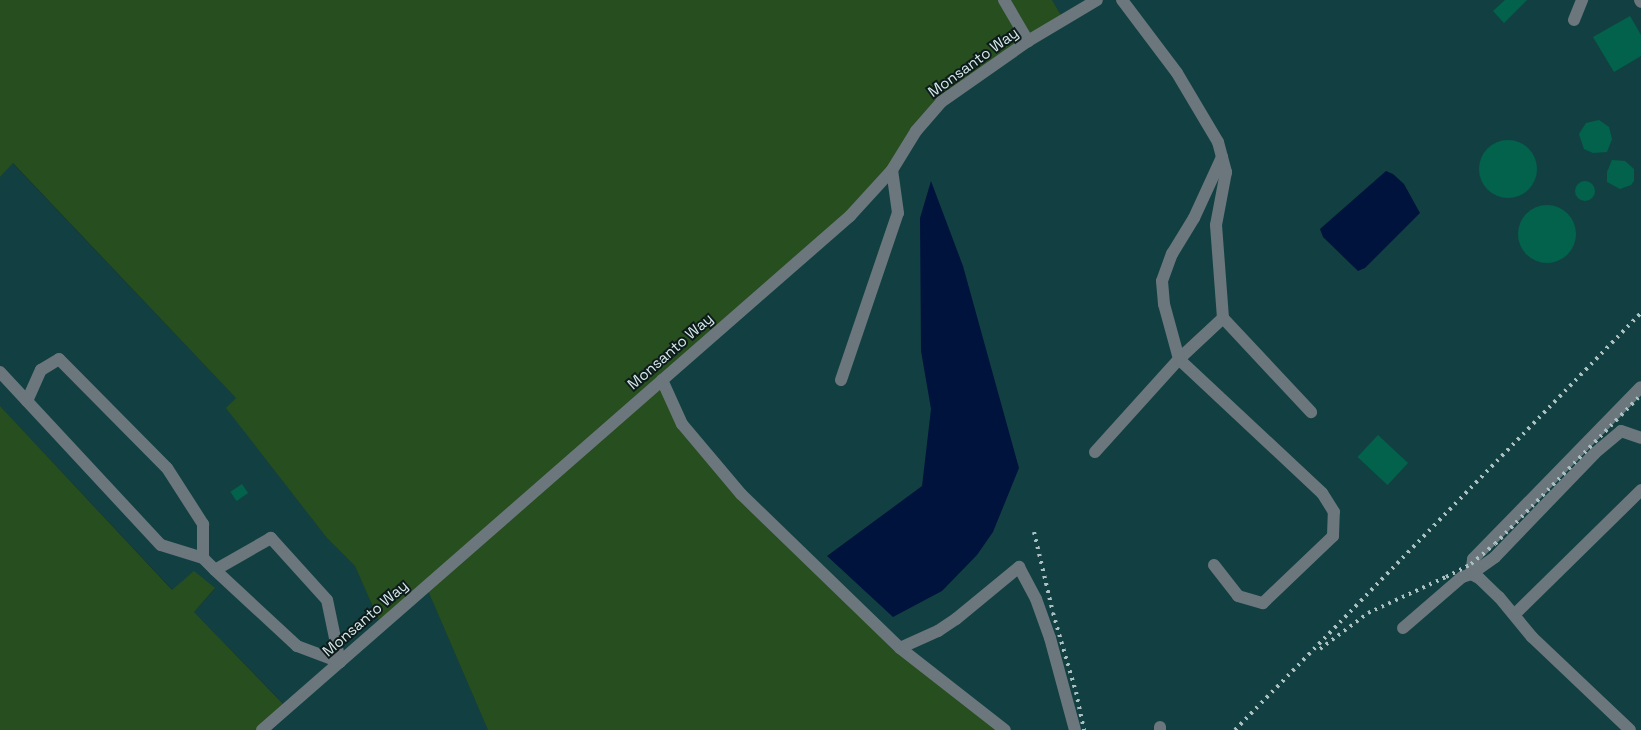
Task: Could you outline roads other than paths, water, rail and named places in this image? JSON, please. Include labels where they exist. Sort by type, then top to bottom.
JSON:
[{"type":"street","points":[[1004,0],[1028,41]]},
{"type":"street","name":"Monsanto Way","points":[[262,730],[850,216],[892,170],[916,131],[942,102],[1028,41],[1097,0]]},
{"type":"street","points":[[1122,0],[1177,73],[1218,142],[1226,172],[1216,225],[1223,318],[1311,412]]},
{"type":"street","points":[[1574,20],[1582,0]]},
{"type":"street","points":[[1214,565],[1238,596],[1263,603],[1333,536],[1334,512],[1322,493],[1179,359],[1164,304],[1162,281],[1172,254],[1194,218],[1222,158]]},
{"type":"street","points":[[841,380],[898,213],[892,170]]},
{"type":"street","points":[[1095,452],[1179,359],[1223,318]]},
{"type":"street","points":[[27,401],[41,370],[59,359],[167,468],[202,524],[203,558]]},
{"type":"street","points":[[0,372],[161,545],[203,558],[297,646],[340,662]]},
{"type":"street","points":[[662,380],[682,424],[741,494],[900,648],[1005,730]]},
{"type":"street","points":[[1471,574],[1473,559],[1641,387]]},
{"type":"street","points":[[1403,628],[1462,577],[1471,574],[1495,557],[1594,453],[1621,431],[1641,438]]},
{"type":"street","points":[[1515,614],[1641,490]]},
{"type":"street","points":[[215,570],[271,538],[327,600],[340,662]]},
{"type":"street","points":[[900,648],[938,631],[956,619],[1019,567],[1036,599],[1050,638],[1075,730]]},
{"type":"street","points":[[1471,574],[1479,578],[1515,614],[1532,637],[1630,730]]},
{"type":"water","points":[[1386,171],[1393,174],[1404,184],[1420,213],[1365,268],[1358,271],[1323,237],[1320,229]]},
{"type":"water","points":[[931,181],[963,266],[1019,468],[993,532],[977,555],[942,591],[893,617],[827,556],[922,486],[931,409],[921,351],[920,218]]},
{"type":"railway","points":[[1235,730],[1641,313]]},
{"type":"railway","points":[[1320,649],[1368,613],[1471,564],[1495,544],[1641,395]]},
{"type":"railway","points":[[1034,532],[1053,613],[1076,692],[1084,730]]}]
